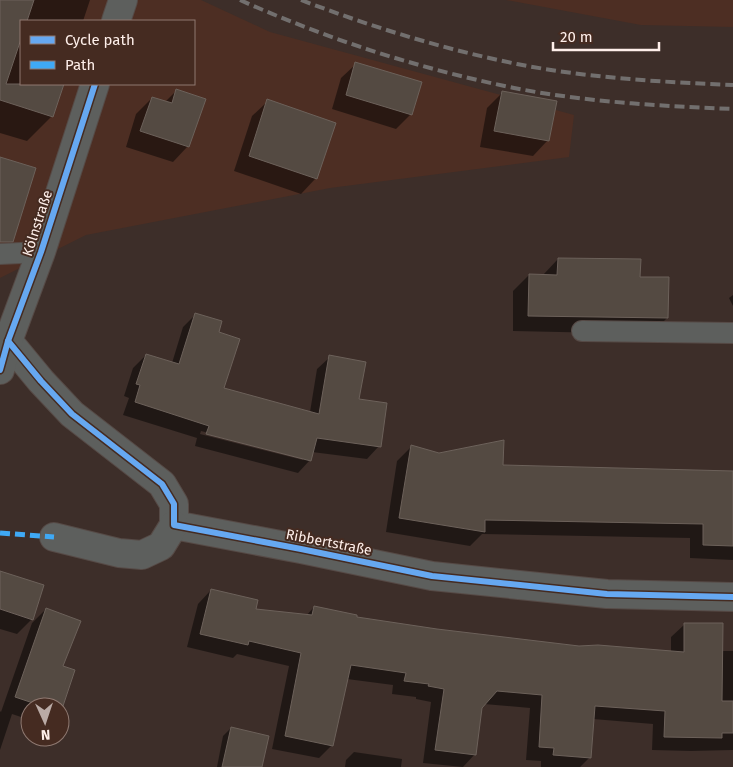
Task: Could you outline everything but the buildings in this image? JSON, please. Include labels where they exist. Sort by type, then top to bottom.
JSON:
[{"type":"street","points":[[116,20],[123,0]]},
{"type":"street","name":"Kölnstraße","points":[[0,370],[8,341],[41,252],[95,85]]},
{"type":"street","points":[[8,341],[41,381],[72,414],[162,484],[174,504],[174,525],[161,546],[142,555],[119,553],[54,537]]},
{"type":"street","name":"Ribbertstraße","points":[[174,525],[432,576],[607,594],[733,597]]},
{"type":"lane","points":[[0,254],[41,252]]},
{"type":"lane","points":[[582,331],[733,333]]},
{"type":"shaded area","points":[[0,0],[201,0],[270,32],[574,115],[569,157],[330,188],[86,235],[0,278]]},
{"type":"shaded area","points":[[506,0],[733,0],[733,27],[641,25]]},
{"type":"railway","points":[[240,0],[307,28],[374,52],[514,88],[596,100],[733,109]]},
{"type":"railway","points":[[301,0],[408,36],[517,64],[598,76],[733,85]]},
{"type":"marked path","points":[[0,533],[54,537]]},
{"type":"cycle path","points":[[0,370],[8,341],[41,252],[95,85]]},
{"type":"cycle path","points":[[8,341],[41,381],[72,414],[162,484],[174,504],[174,525],[432,576],[607,594],[733,597]]}]
